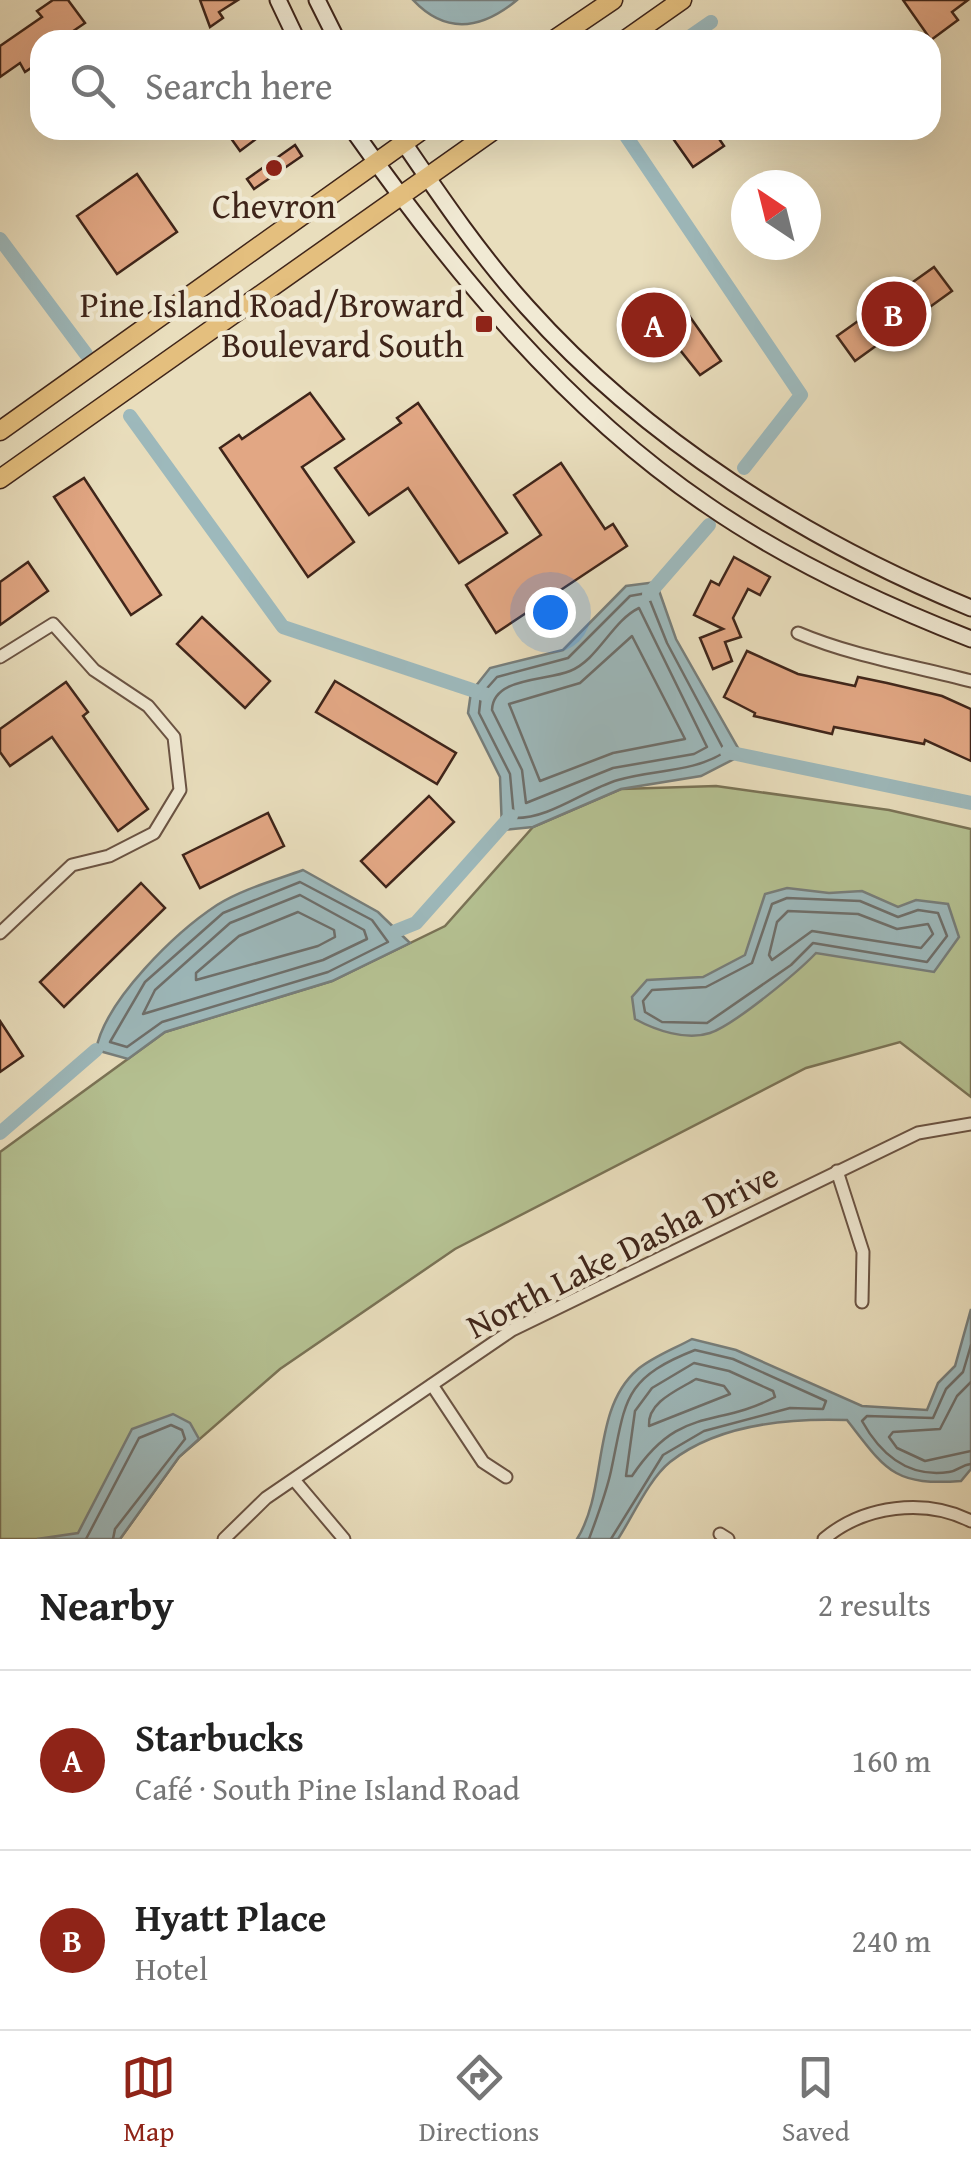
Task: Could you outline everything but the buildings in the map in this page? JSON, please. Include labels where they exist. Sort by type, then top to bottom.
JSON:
[{"type":"main road","points":[[278,0],[292,30]]},
{"type":"main road","points":[[318,0],[332,30]]},
{"type":"main road","points":[[569,30],[613,0]]},
{"type":"main road","points":[[638,30],[682,0]]},
{"type":"main road","points":[[360,140],[536,358],[653,464],[706,505],[783,551],[912,616],[971,639]]},
{"type":"main road","points":[[0,431],[376,162],[395,140]]},
{"type":"main road","points":[[402,140],[545,326],[682,445],[742,489],[862,559],[971,608]]},
{"type":"main road","points":[[0,479],[479,140]]},
{"type":"street","points":[[0,658],[54,624],[94,670],[148,706],[174,737],[180,790],[154,833],[109,856],[72,866],[0,933]]},
{"type":"street","points":[[798,633],[838,650],[879,655],[971,681]]},
{"type":"street","name":"North Lake Dasha Drive","points":[[224,1539],[266,1498],[512,1330],[918,1133],[971,1124]]},
{"type":"street","points":[[837,1171],[863,1252],[862,1302]]},
{"type":"street","points":[[432,1385],[483,1462],[506,1477]]},
{"type":"street","points":[[295,1481],[344,1539]]},
{"type":"street","points":[[824,1539],[866,1517],[904,1506],[946,1508],[971,1520]]},
{"type":"green space","points":[[716,786],[889,810],[971,829],[971,1097],[900,1042],[806,1068],[455,1249],[280,1369],[179,1457],[120,1539],[0,1539],[0,1152],[165,1032],[332,981],[445,926],[533,827],[621,789]]},
{"type":"water","points":[[413,0],[517,0],[491,17],[464,24],[438,19]]},
{"type":"water","points":[[656,582],[676,639],[742,755],[701,776],[621,789],[533,827],[502,830],[500,777],[468,713],[471,692],[490,668],[563,650],[626,586]]},
{"type":"water","points":[[303,870],[378,912],[410,943],[332,981],[165,1032],[128,1059],[96,1050],[102,1031],[127,989],[182,932],[227,899]]},
{"type":"water","points":[[787,888],[829,893],[862,891],[898,907],[916,900],[948,904],[959,937],[934,972],[816,953],[781,985],[710,1033],[671,1033],[635,1019],[632,997],[647,980],[703,977],[745,955],[765,894]]},
{"type":"water","points":[[971,1309],[971,1469],[961,1481],[920,1481],[893,1471],[847,1420],[778,1422],[732,1431],[689,1449],[655,1478],[618,1539],[577,1539],[593,1498],[613,1406],[622,1387],[649,1361],[692,1339],[736,1350],[862,1406],[927,1410],[938,1383],[955,1366]]},
{"type":"water","points":[[173,1414],[190,1423],[199,1439],[179,1457],[120,1539],[37,1539],[78,1533],[132,1429]]},
{"type":"waterway","points":[[699,30],[711,22]]},
{"type":"waterway","points":[[629,140],[801,395],[744,468]]},
{"type":"waterway","points":[[0,239],[86,354]]},
{"type":"waterway","points":[[130,416],[283,627],[487,695]]},
{"type":"waterway","points":[[649,594],[709,525]]},
{"type":"waterway","points":[[727,752],[971,803]]},
{"type":"waterway","points":[[396,931],[416,923],[511,816]]},
{"type":"waterway","points":[[0,1133],[96,1050]]},
{"type":"place","name":"Chevron","points":[[274,168]]},
{"type":"place","name":"Hyatt Place","points":[[894,314]]},
{"type":"place","name":"Pine Island Road/Broward Boulevard South","points":[[484,324]]},
{"type":"place","name":"Starbucks","points":[[654,325]]}]
